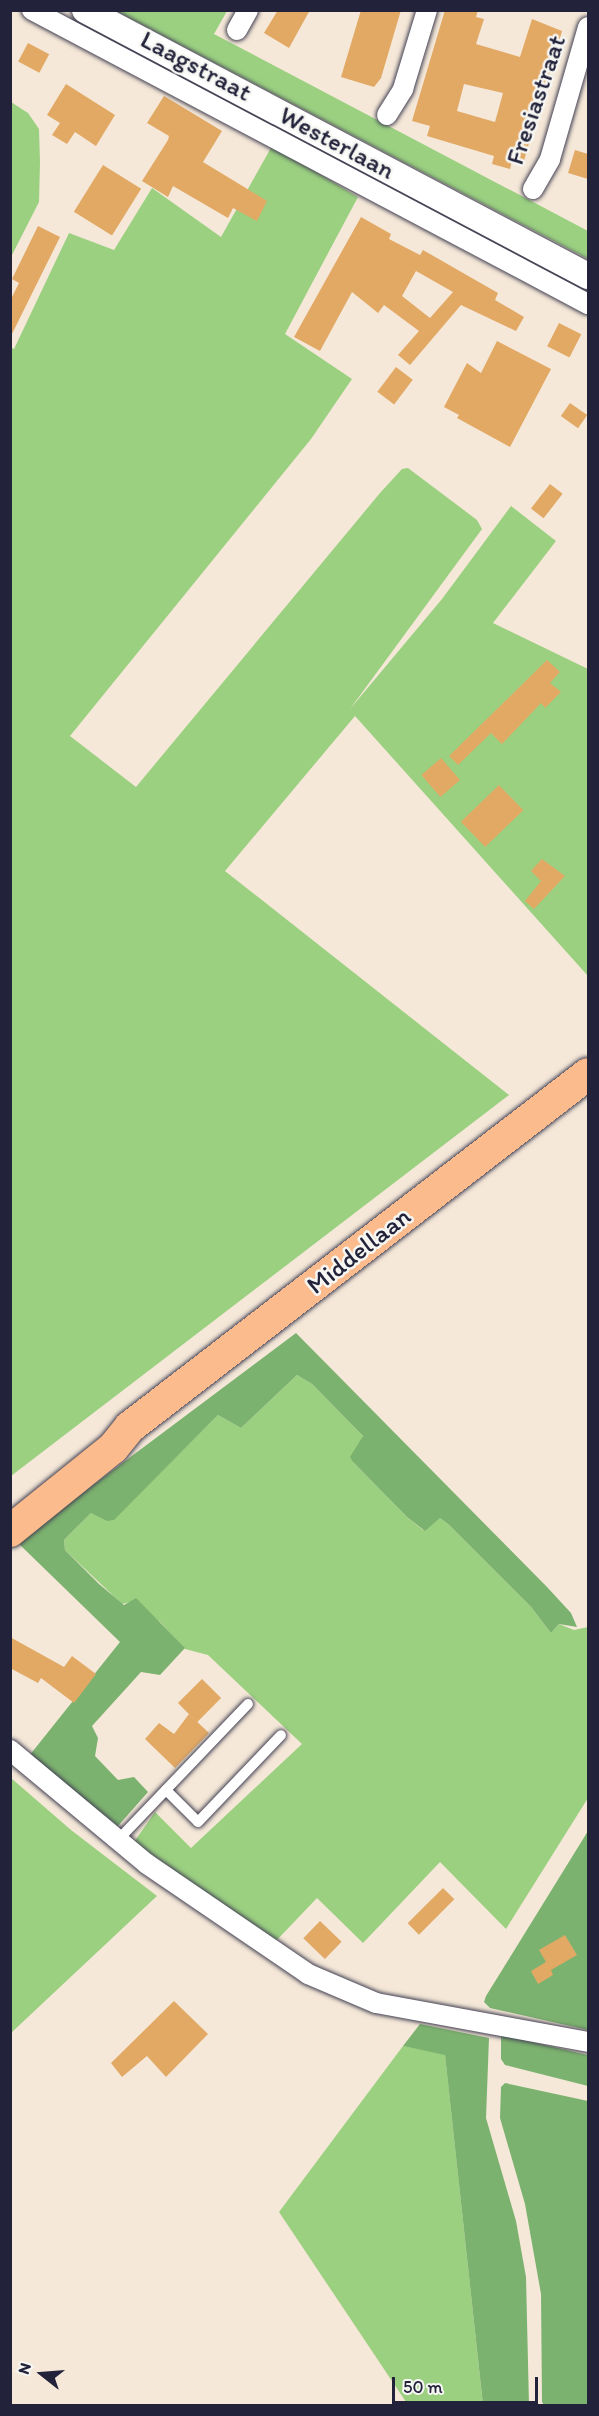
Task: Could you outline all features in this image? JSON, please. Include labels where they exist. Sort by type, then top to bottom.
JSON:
[{"type":"main road","name":"Middellaan","points":[[10,1531],[113,1448],[130,1427],[588,1074]]},
{"type":"main road","name":"Middellaan","points":[[10,1509],[104,1438],[130,1427]]},
{"type":"street","name":"Laagstraat","points":[[32,10],[588,304]]},
{"type":"street","name":"Westerlaan","points":[[85,10],[588,276]]},
{"type":"street","points":[[237,30],[248,10]]},
{"type":"street","points":[[387,115],[403,89],[427,10]]},
{"type":"street","name":"Fresiastraat","points":[[533,189],[550,159],[588,27]]},
{"type":"street","points":[[10,1750],[118,1840],[198,1900],[317,1978],[376,2003],[588,2042]]},
{"type":"lane","points":[[118,1840],[248,1704]]},
{"type":"lane","points":[[166,1790],[198,1822],[281,1735]]},
{"type":"green space","points":[[116,11],[227,11],[214,34],[588,231],[588,259]]},
{"type":"green space","points":[[11,102],[28,113],[39,129],[40,162],[39,202],[11,257]]},
{"type":"green space","points":[[272,146],[358,197],[285,334],[352,379],[311,439],[70,736],[136,787],[380,493],[402,469],[408,468],[477,520],[482,529],[350,709],[442,599],[511,506],[556,541],[493,623],[588,669],[588,976],[355,716],[225,871],[509,1095],[11,1476],[10,347],[14,349],[69,233],[114,250],[152,188],[221,237]]},
{"type":"green space","points":[[296,1333],[547,1587],[571,1613],[577,1627],[559,1624],[551,1633],[531,1607],[448,1524],[440,1518],[425,1531],[407,1517],[350,1457],[363,1436],[312,1384],[297,1375],[241,1428],[218,1415],[114,1520],[107,1521],[91,1513],[64,1540],[65,1550],[99,1584],[124,1605],[136,1598],[185,1648],[160,1675],[141,1672],[92,1726],[98,1738],[95,1756],[118,1780],[134,1777],[148,1792],[118,1826],[29,1756],[120,1642],[17,1542]]},
{"type":"green space","points":[[297,1375],[312,1384],[363,1436],[353,1462],[407,1517],[423,1530],[440,1518],[448,1524],[531,1607],[551,1633],[559,1624],[574,1630],[588,1627],[588,1798],[506,1929],[440,1862],[363,1943],[317,1898],[275,1942],[134,1842],[155,1812],[191,1848],[302,1744],[208,1655],[185,1649],[160,1622],[130,1602],[122,1604],[65,1550],[64,1540],[91,1513],[145,1488],[218,1415],[241,1428]]},
{"type":"green space","points":[[11,1778],[71,1830],[157,1896],[11,2033]]},
{"type":"green space","points":[[588,1831],[588,2030],[490,2008],[484,2002],[486,1996]]},
{"type":"green space","points":[[420,2024],[489,2038],[486,2118],[516,2221],[526,2277],[529,2405],[483,2405],[445,2055],[403,2046]]},
{"type":"green space","points":[[501,2035],[588,2055],[588,2086],[505,2065],[501,2059]]},
{"type":"green space","points":[[403,2046],[445,2054],[483,2405],[408,2405],[279,2212]]},
{"type":"green space","points":[[505,2083],[588,2101],[588,2405],[544,2405],[542,2402],[541,2294],[525,2204],[500,2118],[501,2087]]},
{"type":"building","points":[[278,10],[310,10],[289,48],[264,33]]},
{"type":"building","points":[[361,10],[401,10],[381,78],[374,87],[341,77]]},
{"type":"building","points":[[445,10],[478,10],[476,17],[484,19],[476,44],[520,57],[532,19],[562,31],[523,164],[512,161],[510,169],[492,164],[494,156],[427,136],[430,126],[412,121]],"holes":[[[464,84],[503,93],[495,122],[457,111]]]},
{"type":"building","points":[[28,43],[49,54],[39,73],[18,62]]},
{"type":"building","points":[[66,84],[115,115],[96,146],[75,132],[67,144],[52,135],[60,123],[47,115]]},
{"type":"building","points":[[164,96],[222,131],[203,162],[267,201],[257,221],[233,208],[228,218],[173,186],[168,197],[142,181],[168,140],[169,136],[147,123]]},
{"type":"building","points":[[575,150],[588,154],[588,179],[568,173]]},
{"type":"building","points":[[103,165],[141,189],[112,235],[74,212]]},
{"type":"building","points":[[361,217],[391,234],[389,239],[420,255],[423,250],[498,293],[495,300],[524,317],[516,331],[461,305],[410,365],[398,355],[419,331],[384,305],[378,313],[352,292],[320,351],[294,337]],"holes":[[[416,271],[453,292],[430,318],[402,296]]]},
{"type":"building","points":[[38,226],[60,237],[10,338],[10,301],[19,283],[12,279]]},
{"type":"building","points":[[559,323],[581,334],[569,358],[547,346]]},
{"type":"building","points":[[497,341],[551,369],[510,447],[457,418],[459,415],[444,407],[467,363],[481,373]]},
{"type":"building","points":[[396,367],[413,380],[394,404],[377,392]]},
{"type":"building","points":[[570,403],[587,415],[578,428],[561,416]]},
{"type":"building","points":[[550,484],[563,494],[544,518],[531,508]]},
{"type":"building","points":[[547,660],[560,672],[550,683],[561,692],[545,708],[541,703],[502,744],[491,733],[458,765],[449,756]]},
{"type":"building","points":[[441,758],[460,780],[440,797],[421,775]]},
{"type":"building","points":[[499,785],[523,810],[485,847],[461,822]]},
{"type":"building","points":[[542,859],[565,876],[534,909],[525,901],[541,881],[531,871]]},
{"type":"building","points":[[10,1637],[64,1667],[72,1656],[96,1674],[74,1703],[41,1678],[38,1683],[10,1668]]},
{"type":"building","points":[[202,1679],[221,1698],[197,1722],[178,1703]]},
{"type":"building","points":[[189,1714],[209,1733],[175,1768],[145,1739],[159,1723],[174,1734]]},
{"type":"building","points":[[443,1888],[454,1899],[419,1935],[408,1923]]},
{"type":"building","points":[[320,1921],[342,1942],[325,1959],[303,1938]]},
{"type":"building","points":[[565,1935],[577,1955],[551,1970],[553,1975],[538,1984],[531,1971],[546,1962],[539,1950]]},
{"type":"building","points":[[174,2001],[208,2034],[166,2077],[147,2056],[122,2077],[111,2063]]}]
